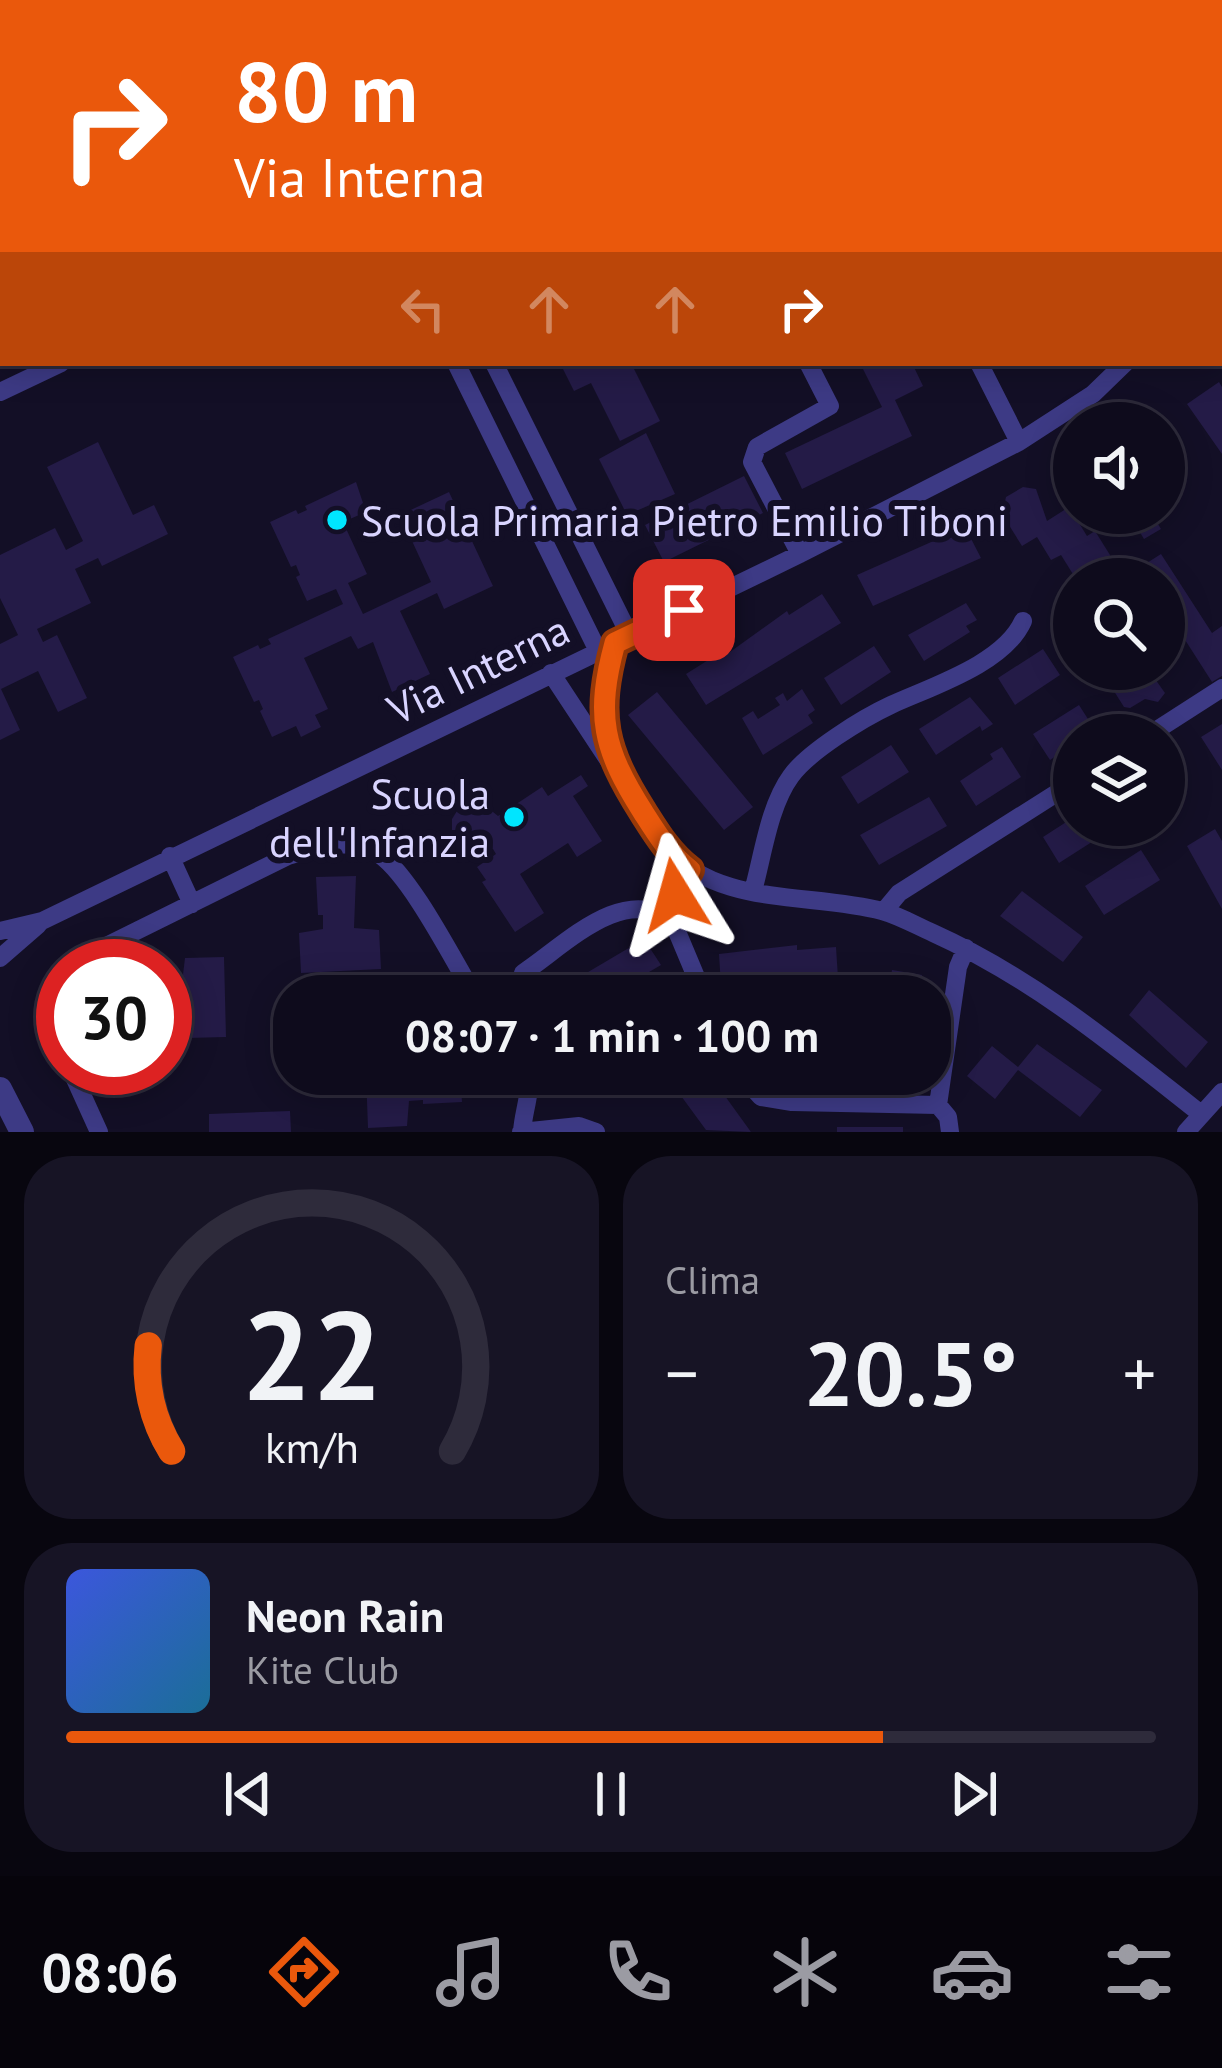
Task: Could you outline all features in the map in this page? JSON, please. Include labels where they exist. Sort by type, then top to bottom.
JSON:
[{"type":"street","points":[[0,392],[55,366]]},
{"type":"street","points":[[458,366],[614,644]]},
{"type":"street","points":[[495,366],[614,644],[605,705],[614,767]]},
{"type":"street","points":[[800,554],[752,462],[757,447],[830,406],[810,366]]},
{"type":"street","points":[[981,366],[1019,442]]},
{"type":"street","name":"Via Interna","points":[[0,958],[42,922],[170,856],[800,554],[1019,442],[1093,394],[1122,366]]},
{"type":"street","points":[[753,891],[780,794],[800,765],[882,710],[933,689],[1005,645],[1023,621]]},
{"type":"street","points":[[551,674],[665,846],[690,870],[753,891],[884,911],[966,948],[1085,1022],[1202,1114]]},
{"type":"street","points":[[1182,714],[1222,688]]},
{"type":"street","points":[[884,911],[899,893],[1053,795]]},
{"type":"street","points":[[121,939],[288,856],[349,844],[378,854],[402,879],[462,975]]},
{"type":"street","points":[[170,856],[192,904]]},
{"type":"street","points":[[663,915],[690,870]]},
{"type":"street","points":[[523,973],[622,909],[639,908],[663,915],[676,928],[695,975]]},
{"type":"street","name":"Via Interna","points":[[0,931],[42,922]]},
{"type":"street","points":[[950,1132],[948,1117],[938,1105],[958,967],[966,948]]},
{"type":"street","points":[[1,1087],[22,1132]]},
{"type":"street","points":[[1186,1132],[1222,1092]]},
{"type":"street","points":[[82,1095],[99,1132]]},
{"type":"street","points":[[528,1095],[521,1132],[579,1126],[596,1132]]},
{"type":"street","points":[[759,1095],[777,1100],[938,1105]]},
{"type":"building","points":[[562,366],[632,366],[660,421],[620,441],[591,383],[574,391]]},
{"type":"building","points":[[862,366],[913,366],[923,386],[895,400],[912,436],[802,489],[785,453],[882,407]]},
{"type":"building","points":[[1219,382],[1222,387],[1222,454],[1187,404]]},
{"type":"building","points":[[646,433],[675,494],[627,515],[599,459]]},
{"type":"building","points":[[98,442],[133,515],[154,505],[168,534],[102,566],[98,558],[75,569],[91,603],[37,629],[43,642],[57,635],[87,698],[58,712],[38,671],[1,689],[20,730],[0,740],[0,644],[18,635],[0,598],[0,555],[55,528],[66,550],[83,541],[47,467]]},
{"type":"building","points":[[744,476],[763,513],[664,562],[645,525]]},
{"type":"building","points":[[356,482],[366,512],[343,522],[367,574],[348,583],[363,614],[431,582],[400,515],[449,492],[493,586],[444,609],[437,593],[400,611],[430,674],[392,692],[373,642],[358,649],[351,636],[304,658],[328,709],[315,715],[321,727],[301,737],[296,726],[272,737],[259,700],[254,702],[233,657],[271,644],[268,639],[343,604],[336,589],[307,601],[296,565],[291,567],[270,522],[307,510],[305,506]]},
{"type":"building","points":[[1023,487],[1036,489],[1047,521],[1053,517],[1053,534],[1097,534],[1109,558],[1061,555],[1051,560],[1037,537],[1022,546],[1002,514],[1006,497]]},
{"type":"building","points":[[965,527],[981,558],[873,606],[857,575]]},
{"type":"building","points":[[1185,591],[1212,633],[1222,626],[1222,676],[1212,682],[1185,640]]},
{"type":"building","points":[[822,594],[841,623],[706,705],[686,674],[721,652],[723,657],[787,611],[789,615]]},
{"type":"building","points":[[966,603],[977,620],[966,626],[970,632],[924,661],[908,635]]},
{"type":"building","points":[[874,646],[891,672],[841,705],[824,678]]},
{"type":"building","points":[[1043,649],[1053,664],[1053,680],[1015,705],[998,678]]},
{"type":"building","points":[[802,689],[815,710],[808,715],[813,723],[763,755],[742,718],[753,711],[758,719],[780,705],[775,698],[783,693],[787,701]]},
{"type":"building","points":[[1113,690],[1165,693],[1158,702],[1145,699],[1124,707]]},
{"type":"building","points":[[657,692],[753,807],[724,830],[628,715]]},
{"type":"building","points":[[970,697],[993,724],[982,731],[980,726],[936,755],[919,729]]},
{"type":"building","points":[[1079,705],[1085,714],[1065,714]]},
{"type":"building","points":[[1053,721],[1053,758],[1050,760],[1033,734]]},
{"type":"building","points":[[1222,724],[1222,770],[1201,737]]},
{"type":"building","points":[[891,745],[909,772],[858,804],[841,777]]},
{"type":"building","points":[[1002,747],[1021,777],[976,806],[960,781],[993,759],[990,754]]},
{"type":"building","points":[[581,775],[588,786],[573,796],[602,841],[577,857],[568,843],[520,874],[544,913],[515,932],[477,867],[496,854],[493,849],[474,855],[457,847],[452,819],[474,803],[498,816],[542,787],[548,796]]},
{"type":"building","points":[[929,797],[947,826],[879,865],[860,835]]},
{"type":"building","points":[[1215,829],[1222,841],[1222,909],[1187,846]]},
{"type":"building","points":[[1053,831],[1053,846],[1086,846],[1059,863],[1043,837]]},
{"type":"building","points":[[1141,850],[1160,880],[1104,915],[1085,886]]},
{"type":"building","points":[[356,876],[354,928],[379,930],[381,969],[301,973],[299,933],[323,929],[316,877]]},
{"type":"building","points":[[1022,891],[1083,937],[1063,962],[1000,916]]},
{"type":"building","points":[[644,939],[661,965],[644,975],[583,975]]},
{"type":"building","points":[[797,945],[797,950],[836,947],[838,975],[720,975],[719,954]]},
{"type":"building","points":[[224,957],[226,1037],[192,1038],[192,958]]},
{"type":"building","points":[[1149,990],[1208,1042],[1186,1068],[1129,1015]]},
{"type":"building","points":[[1037,1044],[1102,1090],[1080,1117],[1018,1070],[995,1099],[967,1076],[992,1046],[1018,1067]]},
{"type":"building","points":[[367,1095],[462,1095],[462,1102],[409,1101],[407,1126],[368,1128]]},
{"type":"building","points":[[680,1095],[724,1095],[751,1132],[706,1130]]},
{"type":"building","points":[[290,1111],[291,1132],[209,1132],[209,1114]]},
{"type":"building","points":[[837,1127],[903,1127],[903,1132],[837,1132]]},
{"type":"place","name":"Scuola Primaria Pietro Emilio Tiboni","points":[[337,520]]},
{"type":"place","name":"Scuola dell'Infanzia","points":[[514,817]]},
{"type":"route","points":[[675,895],[690,870],[665,846],[614,767],[605,692],[615,643],[684,610]]}]
